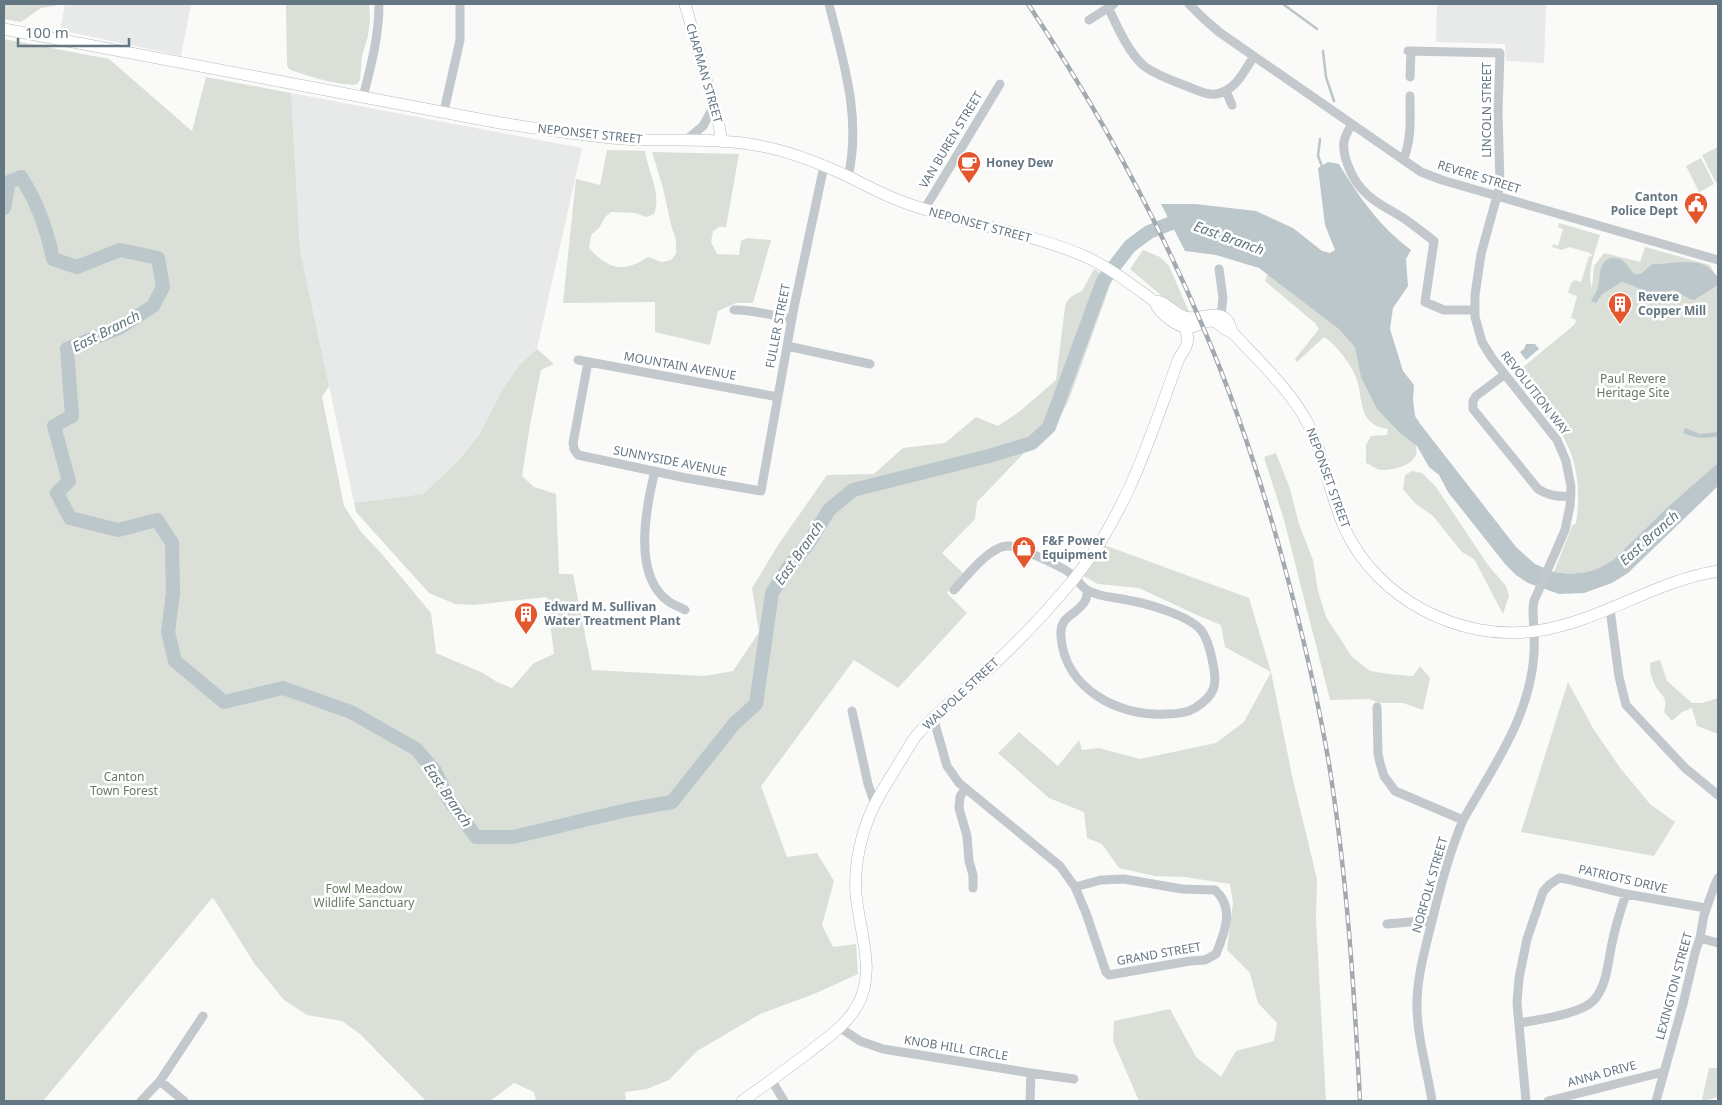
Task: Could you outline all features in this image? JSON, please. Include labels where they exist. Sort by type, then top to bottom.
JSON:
[{"type":"main road","name":"CHAPMAN STREET","points":[[684,4],[714,106],[722,142]]},
{"type":"main road","name":"NEPONSET STREET","points":[[4,29],[574,135],[624,139],[756,144],[824,166],[900,202],[1035,239],[1070,251],[1104,267],[1154,300],[1157,308],[1179,326],[1213,321],[1226,331],[1232,332]]},
{"type":"main road","points":[[1188,326],[1213,314],[1221,316]]},
{"type":"main road","name":"NEPONSET STREET","points":[[1221,316],[1231,327],[1232,332],[1300,409],[1314,438],[1344,528],[1361,557],[1372,571],[1400,595],[1418,607],[1446,621],[1487,631],[1533,632],[1571,624],[1685,578],[1718,571]]},
{"type":"main road","name":"WALPOLE STREET","points":[[742,1101],[772,1080],[839,1027],[851,1015],[864,992],[866,975],[856,893],[858,864],[865,825],[875,804],[914,738],[933,717],[994,664],[1034,625],[1075,578],[1099,546],[1115,520],[1127,495],[1179,358],[1184,352],[1189,339],[1188,326]]},
{"type":"street","points":[[363,97],[379,26],[379,4]]},
{"type":"street","points":[[444,111],[460,40],[460,4]]},
{"type":"street","points":[[829,4],[851,98],[853,141],[848,177]]},
{"type":"street","name":"REVERE STREET","points":[[1189,4],[1219,32],[1403,160],[1429,175],[1718,260]]},
{"type":"street","points":[[1088,20],[1112,5],[1120,33],[1143,65],[1169,79],[1207,94],[1218,94],[1238,81],[1254,56]]},
{"type":"street","name":"LINCOLN STREET","points":[[1410,77],[1410,51],[1500,53],[1498,112],[1500,185],[1497,196]]},
{"type":"street","name":"VAN BUREN STREET","points":[[924,210],[1000,84]]},
{"type":"street","points":[[1226,90],[1232,105]]},
{"type":"street","points":[[1403,160],[1407,152],[1410,130],[1410,96]]},
{"type":"street","points":[[684,141],[692,137],[703,126],[714,106]]},
{"type":"street","points":[[1352,124],[1344,142],[1345,150],[1354,177],[1361,189],[1410,222],[1434,241],[1425,302],[1444,310],[1475,310]]},
{"type":"street","name":"FULLER STREET","points":[[761,492],[792,319],[824,166]]},
{"type":"street","name":"REVOLUTION WAY","points":[[1497,196],[1481,254],[1475,296],[1475,317],[1482,342],[1504,374],[1557,440],[1569,470],[1571,496],[1565,530],[1536,595],[1532,608],[1533,632]]},
{"type":"street","points":[[1219,268],[1223,298],[1221,316]]},
{"type":"street","points":[[734,310],[746,310],[792,319]]},
{"type":"street","points":[[787,346],[870,364]]},
{"type":"street","name":"MOUNTAIN AVENUE","points":[[578,360],[778,397]]},
{"type":"street","name":"SUNNYSIDE AVENUE","points":[[588,362],[573,443],[575,452],[582,457],[761,492]]},
{"type":"street","points":[[1504,374],[1476,396],[1473,401],[1473,410],[1538,489],[1546,494],[1558,497],[1571,496]]},
{"type":"street","points":[[655,471],[646,506],[644,525],[645,558],[658,590],[668,601],[685,610]]},
{"type":"street","points":[[954,590],[986,556],[997,549],[1008,546],[1033,555],[1071,573],[1080,585],[1087,590],[1107,597],[1146,604],[1178,616],[1196,626],[1206,638],[1216,677],[1215,688],[1192,710],[1178,714],[1159,715],[1122,708],[1108,703],[1092,693],[1072,673],[1066,660],[1061,636],[1063,623],[1070,614],[1081,607],[1086,600],[1087,590]]},
{"type":"street","points":[[1610,609],[1619,678],[1626,705],[1685,768],[1718,795]]},
{"type":"street","name":"NORFOLK STREET","points":[[1432,1101],[1420,1037],[1417,1001],[1421,961],[1443,877],[1463,820],[1519,720],[1534,655],[1533,632]]},
{"type":"street","points":[[1377,708],[1378,754],[1384,776],[1395,791],[1463,820]]},
{"type":"street","points":[[852,711],[868,784],[875,804]]},
{"type":"street","name":"GRAND STREET","points":[[933,717],[947,766],[952,775],[965,788],[1060,866],[1075,887],[1106,972],[1109,975],[1205,960],[1216,954],[1226,924],[1227,908],[1221,895],[1216,890],[1182,889],[1124,879],[1101,880],[1075,887]]},
{"type":"street","points":[[965,788],[960,797],[959,808],[967,836],[968,861],[973,876],[973,888]]},
{"type":"street","name":"PATRIOTS DRIVE","points":[[1526,1101],[1517,1003],[1519,978],[1527,939],[1543,892],[1549,885],[1559,878],[1566,879],[1626,894],[1706,908]]},
{"type":"street","name":"LEXINGTON STREET","points":[[1656,1101],[1700,938],[1706,908],[1718,878]]},
{"type":"street","points":[[1519,1022],[1561,1015],[1593,1001],[1603,982],[1626,894]]},
{"type":"street","points":[[1387,924],[1432,920]]},
{"type":"street","points":[[1700,938],[1718,943]]},
{"type":"street","points":[[141,1101],[160,1081],[203,1016]]},
{"type":"street","name":"KNOB HILL CIRCLE","points":[[839,1027],[860,1041],[883,1049],[1074,1079]]},
{"type":"street","name":"ANNA DRIVE","points":[[1548,1101],[1663,1072]]},
{"type":"street","points":[[1030,1101],[1031,1073]]},
{"type":"street","points":[[772,1080],[784,1101]]},
{"type":"street","points":[[160,1081],[184,1101]]},
{"type":"shaded area","points":[[65,4],[191,4],[181,56],[60,30]]},
{"type":"shaded area","points":[[1437,4],[1546,4],[1544,63],[1506,61],[1505,44],[1436,42]]},
{"type":"shaded area","points":[[291,93],[582,148],[537,349],[520,364],[504,387],[479,435],[458,461],[423,494],[354,503],[300,250]]},
{"type":"green space","points":[[4,4],[65,4],[41,8],[21,22],[4,19]]},
{"type":"green space","points":[[286,4],[369,4],[368,36],[362,56],[360,80],[357,84],[334,82],[289,69],[287,65]]},
{"type":"green space","points":[[4,39],[109,59],[192,131],[206,77],[291,93],[300,250],[329,386],[322,397],[344,506],[361,532],[431,613],[436,653],[512,688],[534,663],[554,654],[547,597],[474,605],[455,604],[429,593],[356,512],[354,503],[423,494],[458,461],[479,435],[504,387],[520,364],[537,349],[554,364],[541,370],[522,476],[534,487],[556,494],[559,574],[573,574],[592,670],[705,676],[733,671],[759,632],[752,588],[778,545],[827,475],[874,474],[903,448],[945,443],[976,417],[998,426],[1019,412],[1056,380],[1065,307],[1069,299],[1082,291],[1094,269],[1112,280],[1068,402],[1052,431],[1025,452],[977,502],[975,519],[942,553],[964,574],[947,593],[967,613],[898,688],[854,660],[761,786],[787,857],[817,853],[834,881],[822,925],[833,947],[856,944],[858,974],[814,994],[760,1014],[697,1051],[669,1080],[647,1089],[625,1092],[626,1101],[536,1101],[534,1092],[514,1083],[490,1101],[426,1101],[360,1034],[342,1021],[307,1015],[284,1000],[254,963],[212,898],[43,1101],[4,1101]]},
{"type":"green space","points":[[1718,147],[1718,182],[1716,183],[1702,155]]},
{"type":"green space","points":[[607,150],[645,151],[656,199],[654,214],[647,217],[635,213],[611,212],[591,235],[589,248],[603,261],[617,267],[631,265],[648,257],[662,262],[671,260],[676,254],[676,240],[652,152],[739,154],[726,227],[719,227],[713,231],[711,242],[717,254],[739,255],[741,241],[747,238],[771,240],[753,303],[736,303],[718,311],[710,345],[655,332],[655,302],[563,303],[576,179],[600,185]]},
{"type":"green space","points":[[1701,158],[1714,184],[1699,192],[1686,166]]},
{"type":"green space","name":"Paul Revere Heritage Site","points":[[1559,223],[1600,235],[1591,268],[1590,282],[1592,288],[1594,266],[1604,253],[1640,262],[1645,247],[1710,265],[1718,281],[1718,463],[1671,504],[1613,560],[1587,572],[1569,574],[1554,572],[1572,526],[1576,523],[1578,488],[1575,465],[1561,433],[1539,408],[1539,404],[1515,374],[1575,324],[1576,320],[1571,318],[1577,296],[1568,293],[1571,283],[1575,280],[1581,282],[1589,256],[1591,257],[1592,255],[1569,247],[1562,250],[1552,247],[1553,244],[1558,246],[1563,229],[1558,227]]},
{"type":"green space","points":[[1143,250],[1160,257],[1169,266],[1189,312],[1176,308],[1130,269]]},
{"type":"green space","points":[[1270,269],[1346,322],[1413,436],[1416,455],[1410,462],[1395,468],[1381,470],[1366,463],[1366,445],[1371,436],[1387,435],[1388,429],[1372,423],[1367,418],[1353,371],[1345,358],[1324,337],[1297,362],[1295,359],[1319,329],[1315,323],[1265,281]]},
{"type":"green space","points":[[1276,453],[1313,560],[1318,591],[1326,617],[1352,657],[1370,671],[1413,676],[1420,666],[1430,678],[1423,710],[1403,703],[1379,703],[1369,699],[1330,700],[1284,520],[1264,457]]},
{"type":"green space","points":[[1412,471],[1422,473],[1436,487],[1488,565],[1506,586],[1509,596],[1503,614],[1474,559],[1462,552],[1433,516],[1416,504],[1403,489],[1405,475]]},
{"type":"green space","points":[[1104,545],[1249,598],[1271,672],[1225,647],[1221,625],[1139,588],[1098,584],[1083,576]]},
{"type":"green space","points":[[1660,660],[1667,681],[1692,703],[1702,703],[1718,698],[1718,734],[1697,726],[1692,708],[1682,712],[1672,721],[1664,712],[1664,698],[1654,683],[1650,668],[1650,663]]},
{"type":"green space","points":[[1271,672],[1293,780],[1317,879],[1316,920],[1326,1101],[1139,1101],[1113,1041],[1114,1021],[1170,1009],[1196,1057],[1221,1077],[1236,1051],[1274,1041],[1277,1023],[1258,1003],[1250,973],[1227,950],[1233,903],[1230,884],[1185,877],[1155,876],[1119,868],[1102,844],[1087,838],[1084,812],[1049,798],[998,753],[1019,732],[1058,766],[1079,740],[1082,750],[1099,748],[1140,759],[1216,743],[1244,722]]},
{"type":"green space","points":[[1568,682],[1594,730],[1621,769],[1650,804],[1675,822],[1654,856],[1521,832]]},
{"type":"green space","points":[[1709,1068],[1718,1068],[1718,1097],[1703,1101],[1702,1100]]},
{"type":"water","points":[[1328,162],[1339,164],[1371,211],[1389,232],[1411,250],[1406,259],[1408,286],[1393,308],[1390,329],[1403,371],[1414,385],[1415,416],[1516,547],[1535,564],[1554,572],[1569,574],[1587,572],[1599,568],[1613,560],[1671,504],[1718,463],[1718,486],[1628,573],[1612,583],[1584,593],[1559,594],[1528,583],[1516,575],[1505,564],[1448,492],[1439,475],[1429,467],[1417,446],[1401,434],[1377,409],[1361,377],[1355,347],[1339,329],[1259,268],[1216,255],[1185,251],[1161,204],[1195,204],[1256,211],[1293,228],[1322,251],[1330,253],[1335,250],[1325,225],[1318,168]]},
{"type":"water","points":[[1610,258],[1622,260],[1634,274],[1642,273],[1653,264],[1696,263],[1709,268],[1718,277],[1718,285],[1694,300],[1672,290],[1664,297],[1657,298],[1622,282],[1602,294],[1596,303],[1591,301],[1597,290],[1601,268]]},
{"type":"water","points":[[1526,344],[1535,344],[1539,349],[1526,360],[1520,352]]},
{"type":"water","points":[[1685,428],[1700,434],[1718,432],[1718,436],[1705,438],[1691,436],[1683,433]]},
{"type":"waterway","points":[[1283,4],[1317,29]]},
{"type":"waterway","points":[[1323,51],[1326,77],[1334,101]]},
{"type":"waterway","points":[[1320,139],[1318,156],[1323,169]]},
{"type":"waterway","name":"East Branch","points":[[4,208],[9,182],[21,177],[41,216],[53,259],[77,267],[120,250],[158,258],[163,287],[153,306],[121,327],[67,349],[72,416],[54,426],[69,481],[57,493],[70,518],[118,530],[157,520],[172,543],[173,593],[168,632],[175,661],[224,702],[283,688],[351,712],[416,749],[435,771],[448,798],[476,837],[513,837],[627,810],[672,802],[734,724],[756,704],[772,593],[790,565],[808,544],[829,510],[853,490],[989,456],[1032,443],[1049,427],[1103,281],[1130,246],[1149,232],[1174,222],[1189,223]]},
{"type":"railway","points":[[1028,4],[1101,121],[1165,243],[1216,359],[1262,488],[1301,631],[1329,764],[1345,890],[1360,1101]]},
{"type":"place","name":"Honey Dew","points":[[969,184]]},
{"type":"place","name":"Canton Police Dept","points":[[1696,225]]},
{"type":"place","name":"Revere Copper Mill","points":[[1620,325]]},
{"type":"place","name":"F&F Power Equipment","points":[[1024,569]]},
{"type":"place","name":"Edward M. Sullivan Water Treatment Plant","points":[[526,635]]},
{"type":"park label","name":"Canton Town Forest","points":[[124,784]]},
{"type":"park label","name":"Fowl Meadow Wildlife Sanctuary","points":[[364,896]]}]
